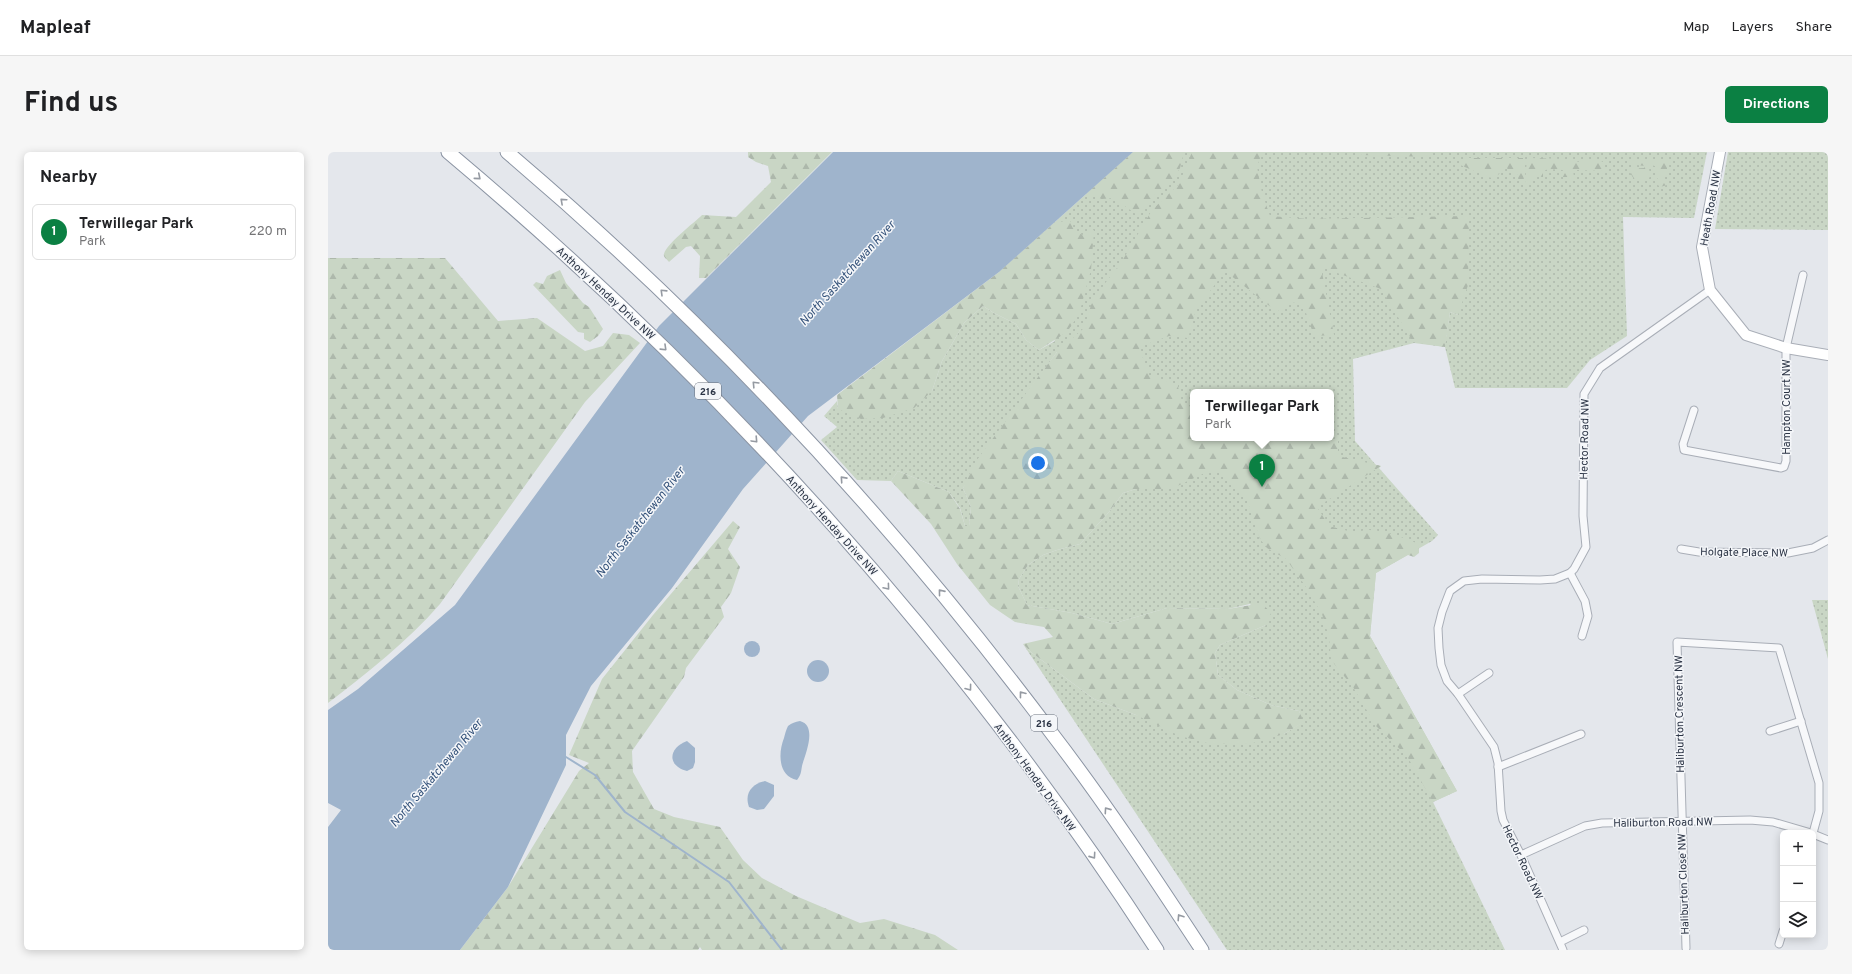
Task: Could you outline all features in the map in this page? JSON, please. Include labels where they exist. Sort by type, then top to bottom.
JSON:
[{"type":"highway","name":"Anthony Henday Drive NW","points":[[448,152],[518,211],[636,320],[709,392],[843,536],[945,657],[1023,759],[1126,902],[1157,950]]},
{"type":"highway","name":"216","points":[[507,152],[661,290],[734,362],[803,434],[870,508],[957,612],[1054,735],[1156,880],[1202,950]]},
{"type":"street","name":"Heath Road NW","points":[[1720,152],[1702,247],[1710,290],[1746,335],[1786,348],[1828,355]]},
{"type":"street","points":[[1786,348],[1803,276]]},
{"type":"street","name":"Hector Road NW","points":[[1563,950],[1521,855],[1506,827],[1501,811],[1498,767],[1494,747],[1458,694],[1447,681],[1441,665],[1438,648],[1438,628],[1440,617],[1450,591],[1456,585],[1464,581],[1482,579],[1555,579],[1570,573],[1574,569],[1586,547],[1583,516],[1584,394],[1600,368],[1710,290]]},
{"type":"street","name":"Hampton Court NW","points":[[1694,410],[1683,444],[1684,450],[1781,468],[1784,467],[1786,461],[1786,348]]},
{"type":"street","name":"Holgate Place NW","points":[[1681,548],[1700,552],[1788,553],[1813,548],[1828,540]]},
{"type":"street","points":[[1570,573],[1585,601],[1588,616],[1582,636]]},
{"type":"street","name":"Haliburton Crescent NW","points":[[1681,821],[1677,642],[1779,648],[1819,784],[1819,811],[1813,830]]},
{"type":"street","points":[[1458,694],[1489,673]]},
{"type":"street","points":[[1770,731],[1801,721]]},
{"type":"street","points":[[1498,767],[1581,734]]},
{"type":"street","name":"Haliburton Road NW","points":[[1521,855],[1585,826],[1602,823],[1750,820],[1773,822],[1801,830]]},
{"type":"street","name":"Haliburton Close NW","points":[[1681,821],[1686,948]]},
{"type":"street","name":"Haliburton Road NW","points":[[1816,835],[1828,840]]},
{"type":"street","points":[[1560,942],[1584,930]]},
{"type":"street","points":[[1779,944],[1781,938]]},
{"type":"green space","points":[[748,152],[832,152],[706,278],[699,278],[700,256],[691,246],[686,247],[669,262],[664,255],[666,249],[702,215],[736,217],[771,182],[768,166],[756,162],[748,157]]},
{"type":"green space","points":[[1133,152],[1707,152],[1694,218],[1623,217],[1627,336],[1590,360],[1567,388],[1455,388],[1445,347],[1414,343],[1353,359],[1355,441],[1376,465],[1381,466],[1379,468],[1438,535],[1432,541],[1376,573],[1370,636],[1457,791],[1433,802],[1505,950],[1227,950],[1023,644],[1032,653],[1094,699],[1136,715],[1284,734],[1303,722],[1299,711],[1271,705],[1237,690],[1218,675],[1215,653],[1220,645],[1266,625],[1250,604],[1228,609],[1167,608],[1112,624],[1072,613],[1027,605],[1018,586],[1019,579],[1028,565],[1043,555],[1080,544],[1109,512],[1123,493],[1136,489],[1171,489],[1057,352],[1019,404],[963,488],[971,507],[969,526],[965,526],[960,508],[949,492],[898,471],[891,481],[857,480],[821,440],[837,427],[824,416],[837,401],[838,409],[932,391],[942,361],[964,323],[983,306],[1016,324],[1026,340],[1039,350],[1055,341],[999,272]],"holes":[[[1443,216],[1458,315],[1450,312],[1445,344]]]},
{"type":"green space","points":[[1133,152],[1184,152],[1180,168],[1172,182],[1152,197],[1137,215],[1114,198],[1102,199],[1086,194]]},
{"type":"green space","points":[[1192,152],[1262,152],[1257,167],[1262,193],[1270,216],[1308,219],[1469,216],[1468,285],[1458,315],[1450,312],[1445,347],[1413,342],[1381,289],[1321,267],[1334,335],[1314,336],[1303,304],[1289,302],[1277,312],[1225,271],[1196,310],[1188,338],[1169,336],[1139,347],[1149,375],[1178,385],[1180,402],[1190,407],[1190,441],[1334,440],[1338,441],[1338,456],[1381,466],[1317,507],[1329,526],[1356,533],[1370,530],[1379,531],[1419,544],[1419,553],[1414,557],[1408,555],[1376,573],[1370,636],[1457,791],[1433,802],[1407,756],[1376,726],[1353,687],[1331,660],[1329,637],[1322,614],[1304,584],[1286,559],[1267,548],[1260,539],[1247,500],[1223,473],[1209,471],[1171,489],[1136,489],[1123,493],[1109,512],[1080,544],[1043,555],[1028,565],[1019,579],[1018,586],[1027,605],[1072,613],[1112,624],[1167,608],[1228,609],[1262,603],[1271,613],[1266,625],[1220,645],[1215,653],[1218,675],[1237,690],[1271,705],[1299,711],[1304,722],[1284,734],[1253,743],[1211,744],[1180,736],[1136,715],[1094,699],[1032,653],[1023,644],[1053,637],[1044,627],[1015,622],[990,605],[957,564],[931,524],[891,481],[898,471],[949,492],[960,509],[965,526],[969,526],[971,507],[963,488],[974,464],[1057,352],[1084,328],[1092,302],[1121,263],[1152,210],[1179,184]]},
{"type":"green space","points":[[1354,152],[1433,152],[1430,157],[1362,155]]},
{"type":"green space","points":[[1728,152],[1828,152],[1828,230],[1715,229]]},
{"type":"green space","points":[[1468,158],[1523,158],[1524,184],[1520,185],[1517,174],[1508,172],[1507,167],[1503,172],[1492,178],[1458,164]]},
{"type":"green space","points":[[1527,158],[1563,159],[1580,162],[1584,160],[1595,161],[1597,159],[1603,162],[1604,171],[1575,169],[1573,170],[1574,178],[1570,181],[1568,177],[1563,177],[1564,171],[1549,169],[1543,171],[1543,177],[1534,176],[1531,181],[1525,184]]},
{"type":"green space","points":[[1629,160],[1667,161],[1667,173],[1663,180],[1667,185],[1660,187],[1658,185],[1661,182],[1657,178],[1657,167],[1652,165],[1649,168],[1650,177],[1644,181],[1635,181],[1628,169],[1644,168],[1645,166],[1628,164]]},
{"type":"green space","points":[[1070,220],[1073,228],[1082,235],[1094,230],[1091,270],[1079,314],[1067,332],[1039,350],[1026,340],[1016,324],[983,306],[964,323],[942,361],[932,391],[914,408],[883,418],[861,419],[838,409],[837,395],[999,272],[1054,223]]},
{"type":"green space","points":[[328,258],[445,258],[498,321],[537,318],[585,351],[603,346],[613,333],[629,335],[640,343],[585,402],[440,604],[414,631],[372,669],[328,703]]},
{"type":"green space","points":[[560,270],[566,283],[583,303],[589,307],[603,329],[598,336],[590,342],[584,339],[584,333],[578,332],[533,285],[536,282],[543,284],[547,276]]},
{"type":"green space","points":[[733,521],[740,527],[728,549],[740,567],[731,593],[721,607],[724,617],[686,668],[684,677],[632,751],[633,772],[654,809],[674,817],[720,827],[743,860],[762,878],[796,896],[860,923],[884,919],[935,935],[958,950],[702,950],[700,947],[698,950],[460,950],[508,887],[579,771],[589,763],[569,755],[602,679],[653,615]]},
{"type":"green space","points":[[1812,600],[1828,600],[1828,659]]},
{"type":"water","name":"North Saskatchewan River","points":[[833,152],[1133,152],[999,272],[808,416],[743,489],[672,588],[591,686],[566,735],[566,765],[508,887],[460,950],[328,950],[328,827],[341,810],[328,803],[328,710],[358,689],[455,605],[659,326]]},
{"type":"water","points":[[752,641],[759,646],[760,649],[755,656],[752,657],[745,652],[744,649],[749,642]]},
{"type":"water","points":[[814,660],[822,660],[829,667],[829,675],[822,682],[814,682],[807,675],[807,667]]},
{"type":"water","points":[[800,721],[808,728],[809,741],[801,773],[797,780],[786,774],[780,757],[782,744],[788,726]]},
{"type":"water","points":[[687,741],[695,748],[695,762],[693,768],[687,771],[680,769],[673,761],[672,757],[676,748]]},
{"type":"water","points":[[765,781],[774,785],[774,796],[764,809],[757,810],[749,807],[748,793],[756,784]]},
{"type":"waterway","points":[[566,757],[595,775],[625,812],[729,882],[782,950]]},
{"type":"place","name":"Terwillegar Park","points":[[1262,487]]}]
